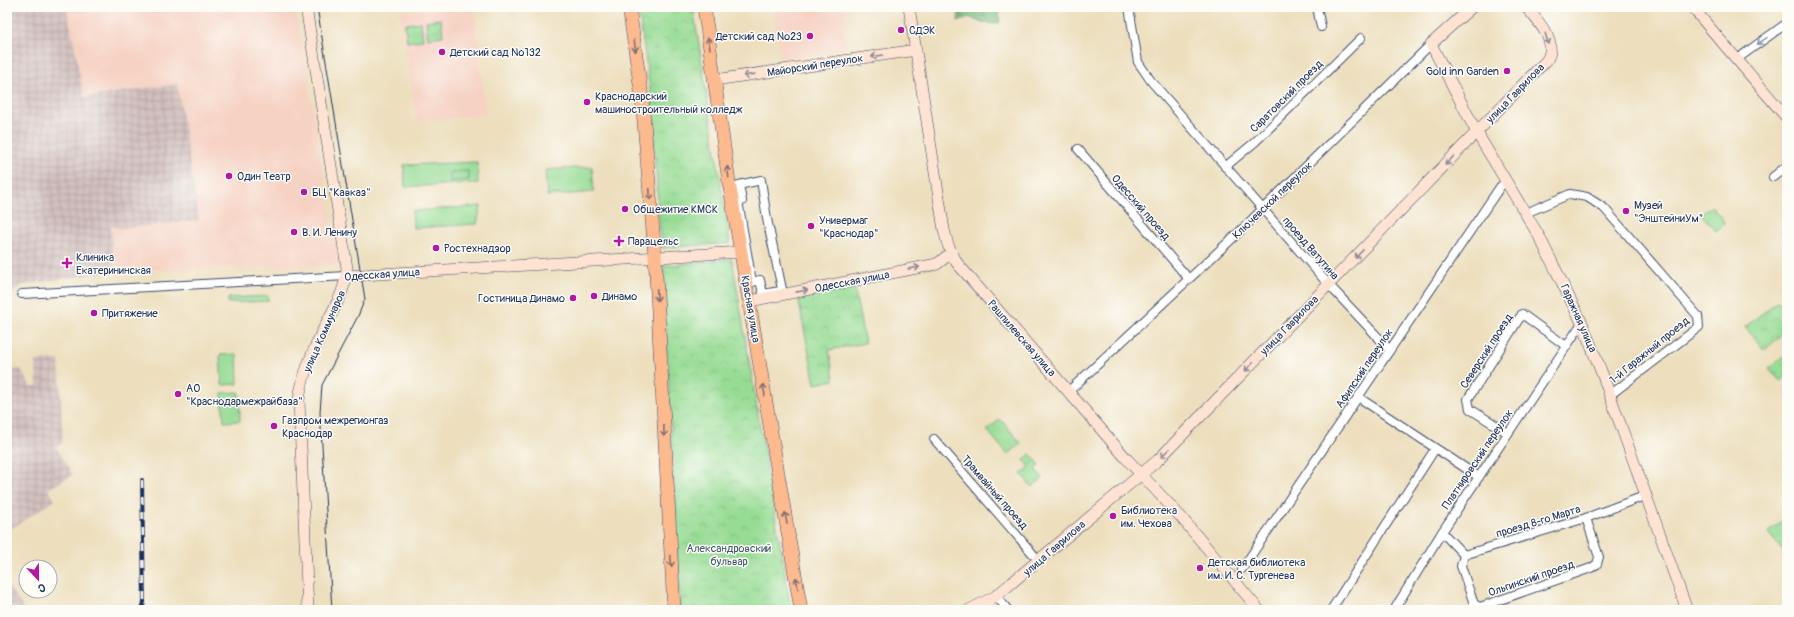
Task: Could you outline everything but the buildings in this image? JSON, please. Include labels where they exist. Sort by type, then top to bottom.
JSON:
[{"type":"main road","points":[[629,7],[642,98],[655,256],[674,610]]},
{"type":"main road","name":"Красная улица","points":[[704,7],[729,182],[801,610]]},
{"type":"street","name":"улица Коммунаров","points":[[306,7],[344,243],[346,276],[341,296],[312,355],[304,378],[299,400],[308,610]]},
{"type":"street","name":"Рашпилевская улица","points":[[909,7],[942,224],[951,253],[957,263],[1180,516],[1259,610]]},
{"type":"street","name":"проезд Ватутина","points":[[1129,7],[1138,62],[1156,87],[1329,285],[1389,349]]},
{"type":"street","points":[[1317,7],[1321,28]]},
{"type":"street","name":"Ключевской переулок","points":[[1069,391],[1263,209],[1431,44],[1472,7]]},
{"type":"street","name":"улица Гаврилова","points":[[969,610],[996,596],[1142,474],[1177,441],[1548,58],[1550,49],[1549,40],[1539,23],[1526,7]]},
{"type":"street","points":[[1692,7],[1787,118]]},
{"type":"street","points":[[1737,59],[1787,23]]},
{"type":"street","name":"Саратовский проезд","points":[[1225,167],[1256,142],[1361,38]]},
{"type":"street","name":"Гаражная улица","points":[[1431,44],[1477,133],[1526,212],[1557,270],[1582,323],[1647,495],[1687,610]]},
{"type":"street","name":"Майорский переулок","points":[[715,80],[916,50]]},
{"type":"street","name":"Одесский проезд","points":[[1078,149],[1188,278]]},
{"type":"street","points":[[1773,177],[1787,166]]},
{"type":"street","name":"Красная улица","points":[[761,180],[767,219],[782,289],[780,291],[763,294],[760,280],[752,282],[738,201],[742,201],[739,185],[761,180]]},
{"type":"street","name":"Афипский переулок","points":[[1242,569],[1389,349],[1500,187],[1506,182]]},
{"type":"street","name":"1-й Гаражный проезд","points":[[1526,212],[1570,194],[1587,197],[1604,208],[1698,316],[1699,327],[1610,395]]},
{"type":"street","name":"Одесская улица","points":[[22,294],[741,252]]},
{"type":"street","name":"Одесская улица","points":[[750,301],[937,264],[951,253]]},
{"type":"street","name":"Северский проезд","points":[[1508,433],[1470,409],[1468,399],[1522,314],[1566,346]]},
{"type":"street","name":"Платнировский переулок","points":[[1396,609],[1442,532],[1582,323]]},
{"type":"street","points":[[1358,397],[1479,477]]},
{"type":"street","name":"Трамвайный проезд","points":[[934,439],[1039,561]]},
{"type":"street","points":[[1331,610],[1435,449]]},
{"type":"street","name":"проезд 8-го Марта","points":[[1464,555],[1586,518],[1647,495]]},
{"type":"street","name":"Ольгинский проезд","points":[[1464,555],[1462,566],[1474,604],[1480,607],[1591,568],[1597,564],[1599,557],[1586,518]]},
{"type":"street","points":[[1442,532],[1464,555]]},
{"type":"street","points":[[996,596],[1008,610]]},
{"type":"shaded area","points":[[7,7],[67,7],[84,97],[177,84],[199,220],[120,228],[111,226],[113,271],[23,285],[7,297]]},
{"type":"shaded area","points":[[67,7],[295,7],[337,250],[338,265],[113,271],[111,226],[120,228],[185,140],[177,84],[83,97]]},
{"type":"shaded area","name":"Детский сад №132","points":[[474,7],[486,115],[417,121],[399,12]]},
{"type":"shaded area","name":"Детский сад №23","points":[[773,7],[845,7],[847,23],[842,24],[846,48],[780,58]]},
{"type":"shaded area","points":[[59,360],[63,443],[56,447],[73,475],[48,489],[55,500],[7,532],[7,369],[21,369],[30,386],[37,386],[36,361]]},
{"type":"shaded area","points":[[7,585],[25,610],[7,610]]},
{"type":"green space","points":[[638,7],[693,7],[730,243],[661,248],[651,96]]},
{"type":"green space","points":[[959,7],[998,7],[1000,21],[998,24],[982,23],[969,17],[958,21]]},
{"type":"green space","points":[[441,19],[443,36],[428,38],[426,21]]},
{"type":"green space","points":[[421,22],[423,40],[407,42],[405,24]]},
{"type":"green space","points":[[477,162],[478,183],[405,187],[404,165]]},
{"type":"green space","points":[[592,167],[594,192],[547,196],[545,170]]},
{"type":"green space","points":[[468,171],[469,180],[450,181],[449,172]]},
{"type":"green space","points":[[481,206],[477,224],[413,228],[412,211]]},
{"type":"green space","points":[[1712,206],[1725,223],[1716,231],[1701,214]]},
{"type":"green space","name":"Александровский бульвар","points":[[732,259],[791,610],[680,610],[663,266]]},
{"type":"green space","points":[[854,287],[865,343],[829,350],[834,380],[815,384],[798,298]]},
{"type":"green space","points":[[268,296],[268,301],[228,303],[228,298]]},
{"type":"green space","points":[[1778,301],[1787,311],[1787,331],[1764,350],[1745,327]]},
{"type":"green space","points":[[1787,353],[1787,375],[1780,381],[1769,368]]},
{"type":"green space","points":[[237,354],[238,384],[222,385],[220,355]]},
{"type":"green space","points":[[239,392],[240,421],[224,422],[222,393]]},
{"type":"green space","points":[[1000,419],[1021,443],[1008,455],[987,430]]},
{"type":"green space","points":[[1030,454],[1040,465],[1035,469],[1043,478],[1032,487],[1021,474],[1030,467],[1024,460]]},
{"type":"green space","points":[[1785,518],[1787,521],[1787,555],[1768,533]]},
{"type":"tram line","points":[[317,7],[365,299],[358,316],[322,385],[320,412],[332,610]]},
{"type":"railway","points":[[142,480],[144,602],[142,610]]},
{"type":"place","name":"СДЭК","points":[[901,30]]},
{"type":"place","name":"Детский сад №23","points":[[810,36]]},
{"type":"place","name":"Детский сад №132","points":[[442,52]]},
{"type":"place","name":"Gold inn Garden","points":[[1507,71]]},
{"type":"place","name":"Краснодарский машиностроительный колледж","points":[[587,102]]},
{"type":"place","name":"Один Театр","points":[[229,176]]},
{"type":"place","name":"БЦ \"Кавказ\"","points":[[304,192]]},
{"type":"place","name":"Общежитие КМСК","points":[[625,209]]},
{"type":"place","name":"Музей \"ЭнштейниУм\"","points":[[1626,211]]},
{"type":"place","name":"Универмаг \"Краснодар\"","points":[[811,226]]},
{"type":"place","name":"В. И. Ленину","points":[[294,232]]},
{"type":"place","name":"Парацельс","points":[[619,241]]},
{"type":"place","name":"Ростехнадзор","points":[[436,248]]},
{"type":"place","name":"Клиника Екатерининская","points":[[67,263]]},
{"type":"place","name":"Динамо","points":[[594,296]]},
{"type":"place","name":"Гостиница Динамо","points":[[573,298]]},
{"type":"place","name":"Притяжение","points":[[94,313]]},
{"type":"place","name":"АО \"Краснодармежрайбаза\"","points":[[178,394]]},
{"type":"place","name":"Газпром межрегионгаз Краснодар","points":[[274,426]]},
{"type":"place","name":"Библиотека им. Чехова","points":[[1113,516]]},
{"type":"place","name":"Детская библиотека им. И. С. Тургенева","points":[[1200,568]]}]
